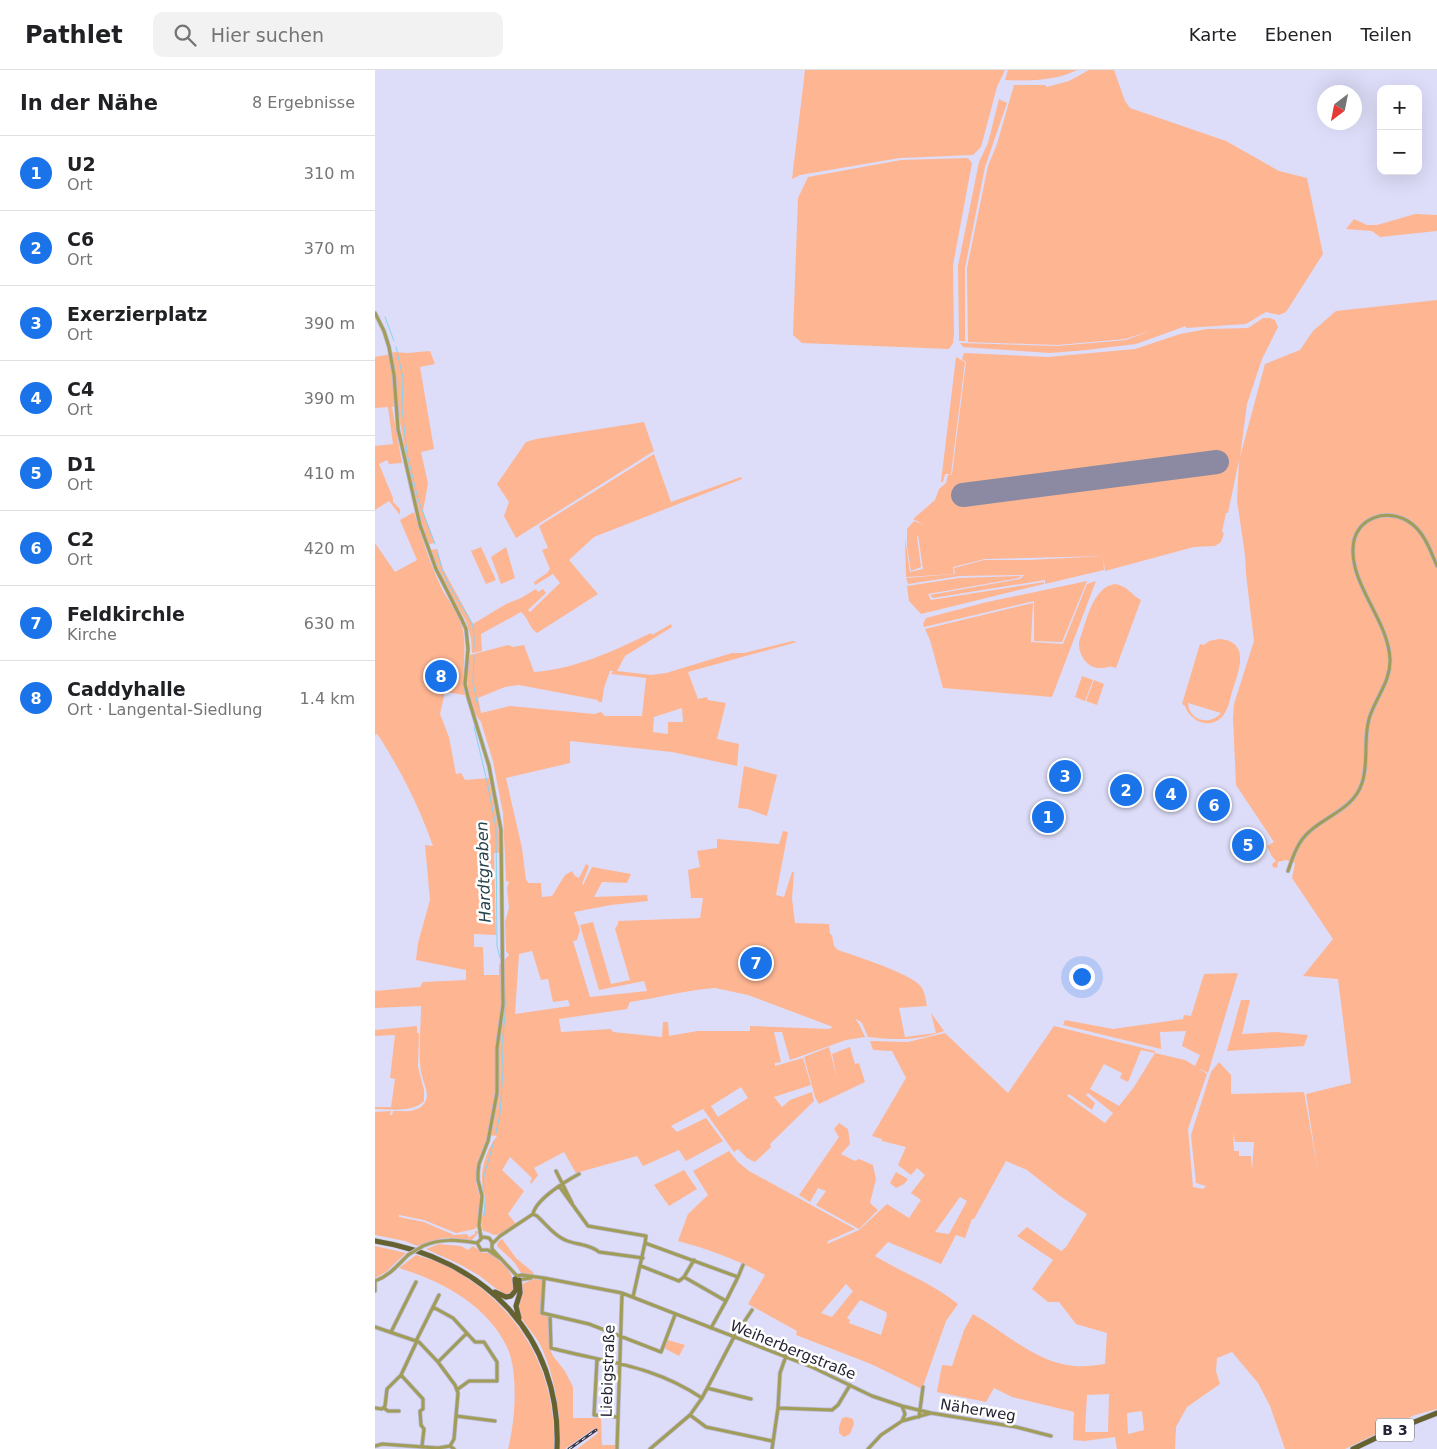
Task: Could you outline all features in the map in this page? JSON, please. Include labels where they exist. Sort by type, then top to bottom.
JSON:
[{"type":"main road","points":[[375,1241],[405,1247],[443,1261],[468,1274],[490,1290],[520,1321],[531,1338],[549,1381],[557,1419],[557,1448]]},
{"type":"main road","points":[[490,1290],[506,1297],[511,1296],[516,1290],[516,1277]]},
{"type":"main road","points":[[516,1277],[520,1293],[516,1306],[520,1321]]},
{"type":"main road","name":"B 3","points":[[1353,1449],[1437,1413]]},
{"type":"street","points":[[375,313],[384,330],[389,347],[394,375],[398,429],[420,525],[436,569],[466,629],[468,654],[465,684],[489,766],[501,830],[503,956],[501,968],[503,1005],[497,1048],[497,1093],[488,1141],[479,1164],[478,1172],[482,1196],[479,1225],[481,1233],[516,1277]]},
{"type":"street","points":[[1288,871],[1302,839],[1310,831],[1342,809],[1358,793],[1365,774],[1369,720],[1388,675],[1390,658],[1386,639],[1355,570],[1353,549],[1356,534],[1365,522],[1377,516],[1388,514],[1404,519],[1412,524],[1420,533],[1437,566]]},
{"type":"street","points":[[556,1171],[574,1208]]},
{"type":"street","points":[[477,1243],[481,1250],[491,1247],[500,1236],[533,1214],[534,1208],[559,1186],[579,1174]]},
{"type":"street","points":[[559,1186],[588,1226],[646,1236],[643,1258],[633,1297]]},
{"type":"street","points":[[533,1214],[556,1235],[566,1241],[595,1248],[599,1252],[643,1258]]},
{"type":"street","points":[[375,1291],[375,1281],[389,1274],[408,1255],[434,1241],[477,1243],[485,1238],[500,1236]]},
{"type":"street","points":[[645,1243],[738,1277]]},
{"type":"street","points":[[641,1266],[679,1281],[685,1277],[694,1260]]},
{"type":"street","points":[[711,1328],[743,1265]]},
{"type":"street","name":"Weiherbergstraße","points":[[516,1277],[544,1278],[622,1293],[813,1367],[872,1396],[931,1413]]},
{"type":"street","points":[[685,1277],[726,1301]]},
{"type":"street","points":[[544,1278],[542,1313],[589,1324],[661,1352],[675,1315]]},
{"type":"street","points":[[391,1332],[416,1282]]},
{"type":"street","name":"Liebigstraße","points":[[617,1449],[622,1293]]},
{"type":"street","points":[[384,1408],[387,1389],[401,1375],[439,1295]]},
{"type":"street","points":[[433,1307],[453,1318],[475,1342],[484,1342],[497,1362],[497,1381],[469,1381],[458,1389]]},
{"type":"street","points":[[650,1449],[690,1415],[702,1398],[734,1337],[752,1310]]},
{"type":"street","points":[[550,1315],[551,1348],[644,1369],[667,1378],[702,1398]]},
{"type":"street","points":[[375,1327],[416,1341],[438,1362],[458,1389],[455,1439],[450,1446],[438,1448],[382,1444],[375,1446]]},
{"type":"street","points":[[438,1362],[467,1333]]},
{"type":"street","points":[[772,1449],[778,1408],[780,1373],[786,1356]]},
{"type":"street","points":[[597,1359],[594,1415],[618,1417]]},
{"type":"street","points":[[401,1375],[423,1399],[423,1409],[421,1411],[421,1425],[424,1429],[422,1447]]},
{"type":"street","points":[[778,1408],[832,1410],[838,1405],[850,1385]]},
{"type":"street","points":[[919,1417],[923,1387]]},
{"type":"street","points":[[707,1388],[751,1398]]},
{"type":"street","points":[[902,1406],[905,1414],[902,1421]]},
{"type":"street","points":[[375,1408],[399,1411]]},
{"type":"street","name":"Näherweg","points":[[868,1449],[881,1435],[902,1421],[931,1413],[1016,1426],[1051,1436]]},
{"type":"street","points":[[690,1415],[706,1427],[772,1441]]},
{"type":"street","points":[[456,1416],[495,1421]]},
{"type":"street","points":[[450,1446],[454,1449]]},
{"type":"shaded area","points":[[805,70],[1005,70],[997,87],[981,147],[973,155],[900,158],[800,175],[792,179]]},
{"type":"shaded area","points":[[1008,70],[1077,70],[1051,78],[1005,80]]},
{"type":"shaded area","points":[[1089,70],[1114,70],[1125,101],[1130,108],[1226,141],[1279,171],[1307,178],[1323,254],[1286,312],[1279,315],[1266,312],[1246,324],[1186,328],[1186,326],[1136,344],[1087,350],[1050,353],[963,347],[960,343],[1057,346],[1126,340],[1150,331],[1125,339],[1057,345],[968,342],[967,268],[988,166],[997,144],[1014,85],[1045,85],[1047,87],[1069,81]]},
{"type":"shaded area","points":[[999,99],[1007,103],[985,167],[965,268],[965,341],[959,341],[958,266],[979,162],[988,143]]},
{"type":"shaded area","points":[[968,158],[972,163],[953,265],[954,333],[953,343],[949,349],[802,343],[793,335],[798,198],[808,177],[901,160]]},
{"type":"shaded area","points":[[1415,214],[1437,215],[1437,231],[1380,237],[1372,231],[1346,229],[1354,219],[1367,225],[1377,225]]},
{"type":"shaded area","points":[[1437,300],[1437,1409],[1415,1415],[1345,1449],[1285,1449],[1270,1406],[1258,1383],[1232,1352],[1217,1358],[1216,1371],[1220,1384],[1187,1407],[1176,1427],[1175,1449],[1117,1449],[1115,1437],[1084,1441],[1073,1440],[1074,1412],[1012,1397],[994,1388],[986,1402],[937,1392],[942,1365],[952,1366],[964,1330],[973,1314],[1021,1346],[1047,1359],[1075,1366],[1105,1364],[1107,1333],[1076,1324],[1059,1302],[1048,1302],[1032,1289],[1053,1260],[1017,1236],[1027,1227],[1061,1251],[1066,1247],[1087,1214],[1027,1170],[1006,1161],[974,1219],[972,1219],[965,1238],[956,1235],[941,1264],[888,1242],[875,1256],[928,1284],[958,1304],[946,1321],[922,1389],[871,1364],[796,1335],[797,1331],[748,1304],[765,1275],[723,1255],[678,1241],[688,1214],[708,1195],[693,1171],[729,1151],[749,1171],[855,1229],[828,1241],[827,1244],[859,1230],[887,1204],[909,1218],[921,1200],[911,1193],[925,1175],[917,1168],[911,1175],[898,1165],[906,1147],[882,1141],[882,1139],[872,1136],[906,1078],[892,1051],[873,1050],[870,1041],[908,1042],[945,1033],[1008,1093],[1054,1026],[1155,1051],[1155,1053],[1185,1060],[1195,1066],[1200,1055],[1182,1046],[1186,1031],[1160,1032],[1161,1049],[1063,1025],[1065,1020],[1113,1029],[1183,1019],[1184,1015],[1191,1016],[1204,974],[1238,973],[1208,1073],[1198,1068],[1207,1074],[1188,1129],[1193,1187],[1203,1189],[1206,1186],[1196,1183],[1191,1135],[1211,1072],[1219,1062],[1231,1075],[1231,1094],[1304,1092],[1318,1172],[1306,1094],[1351,1083],[1338,979],[1303,976],[1333,939],[1292,878],[1295,863],[1286,860],[1278,862],[1277,868],[1273,867],[1272,864],[1276,861],[1267,846],[1274,842],[1236,785],[1234,704],[1254,641],[1237,500],[1239,460],[1222,532],[1224,533],[1221,542],[1215,546],[1194,547],[1105,571],[1103,557],[1104,570],[1045,584],[1045,580],[933,598],[930,595],[1020,579],[1024,575],[960,576],[908,584],[906,578],[955,574],[954,568],[984,560],[1030,560],[1103,556],[985,559],[953,567],[954,574],[906,577],[905,538],[910,572],[923,569],[918,535],[921,567],[911,571],[907,547],[907,529],[914,521],[923,524],[913,519],[935,500],[939,489],[946,483],[948,475],[952,474],[966,362],[962,359],[964,353],[1048,357],[1135,349],[1180,334],[1207,329],[1248,328],[1263,318],[1270,318],[1275,320],[1278,327],[1262,359],[1247,404],[1240,457],[1265,364],[1300,350],[1313,331],[1336,311]],"holes":[[[1141,1050],[1155,1053],[1134,1087],[1119,1106],[1090,1089],[1104,1064],[1122,1073],[1120,1078],[1128,1082]],[[1088,1093],[1113,1113],[1105,1123],[1067,1096],[1069,1094],[1092,1110],[1095,1103],[1086,1095]],[[1233,1132],[1235,1142],[1254,1142],[1252,1170],[1251,1156],[1239,1156],[1239,1151],[1234,1151]],[[960,1197],[967,1201],[949,1234],[935,1232]],[[846,1284],[853,1291],[832,1317],[821,1313]],[[860,1300],[886,1312],[887,1315],[881,1335],[849,1323],[850,1320],[847,1318]],[[1109,1394],[1108,1432],[1085,1432],[1087,1395]],[[1142,1411],[1144,1430],[1128,1434],[1127,1413]]]},
{"type":"shaded area","points":[[430,351],[435,364],[420,367],[434,449],[421,452],[428,483],[423,511],[435,543],[429,544],[414,493],[397,406],[392,407],[402,463],[389,464],[387,460],[379,464],[393,502],[400,509],[400,515],[389,501],[375,510],[375,446],[393,444],[388,407],[375,408],[375,357],[394,352]]},
{"type":"shaded area","points":[[956,357],[965,362],[951,474],[945,474],[943,482],[941,482]]},
{"type":"shaded area","points":[[644,422],[654,451],[516,538],[504,516],[509,502],[497,484],[526,442]]},
{"type":"shaded area","points":[[654,454],[671,502],[741,477],[742,479],[594,537],[569,560],[598,594],[537,633],[521,612],[481,634],[482,651],[472,653],[471,638],[466,621],[445,585],[431,550],[437,549],[443,569],[473,624],[536,589],[538,592],[543,589],[546,593],[528,610],[530,612],[560,583],[553,574],[535,585],[534,582],[550,569],[542,550],[548,548],[539,526]]},
{"type":"shaded area","points":[[414,512],[442,589],[462,624],[465,695],[445,692],[440,714],[449,737],[456,774],[461,773],[465,780],[489,778],[499,830],[499,853],[494,853],[496,935],[474,934],[474,947],[483,947],[484,975],[499,975],[499,965],[509,955],[506,951],[505,922],[509,908],[507,888],[509,882],[506,881],[503,813],[493,761],[481,722],[472,707],[468,692],[470,655],[508,645],[513,647],[524,645],[534,672],[550,670],[594,658],[651,633],[652,635],[671,624],[672,627],[625,656],[617,671],[651,675],[666,673],[732,653],[744,653],[793,641],[797,642],[688,672],[698,699],[707,697],[708,700],[726,703],[717,739],[739,744],[737,766],[672,752],[570,741],[570,763],[506,778],[522,848],[526,880],[529,883],[541,883],[542,897],[552,896],[565,875],[572,871],[579,878],[586,864],[589,866],[583,885],[592,867],[631,874],[627,883],[602,882],[594,897],[647,895],[648,901],[574,912],[580,930],[577,940],[573,941],[590,997],[647,991],[644,981],[599,990],[580,925],[593,922],[611,984],[630,980],[615,929],[618,921],[700,918],[703,898],[691,898],[688,870],[700,867],[697,851],[717,848],[717,839],[779,844],[783,831],[788,832],[776,895],[784,897],[792,872],[794,872],[792,899],[795,923],[829,924],[834,946],[838,950],[896,971],[908,977],[922,988],[927,1006],[899,1008],[905,1037],[936,1033],[931,1013],[944,1031],[925,1037],[906,1039],[868,1037],[862,1023],[855,1018],[865,1037],[846,1040],[790,1060],[782,1032],[774,1032],[781,1062],[775,1063],[775,1066],[803,1058],[811,1085],[774,1097],[782,1107],[790,1100],[812,1092],[814,1101],[770,1144],[771,1147],[755,1162],[747,1158],[738,1149],[734,1152],[703,1109],[671,1126],[677,1132],[706,1118],[723,1141],[686,1161],[679,1150],[643,1166],[637,1156],[576,1173],[564,1152],[534,1168],[538,1175],[531,1184],[532,1178],[510,1157],[502,1170],[524,1191],[508,1214],[516,1224],[501,1234],[494,1235],[483,1231],[482,1223],[485,1204],[482,1183],[484,1163],[488,1151],[497,1136],[488,1135],[478,1162],[476,1183],[480,1198],[477,1227],[475,1229],[456,1233],[424,1220],[399,1215],[399,1217],[424,1222],[454,1235],[467,1234],[469,1237],[477,1231],[478,1233],[472,1240],[443,1238],[417,1246],[405,1241],[375,1235],[375,1112],[391,1111],[390,1115],[392,1115],[393,1111],[409,1111],[420,1108],[426,1101],[427,1094],[420,1065],[421,1006],[375,1008],[375,991],[420,987],[423,982],[466,980],[466,970],[416,960],[418,943],[430,900],[425,845],[433,846],[416,803],[403,777],[380,738],[377,734],[375,735],[375,543],[395,572],[417,560],[400,520]],"holes":[[[610,671],[613,671],[611,674],[646,678],[642,716],[605,716],[601,712],[594,714],[510,706],[481,713],[478,698],[505,687],[519,685],[602,702],[604,688]],[[682,708],[683,722],[668,722],[668,734],[653,732],[654,717]],[[532,951],[541,980],[548,979],[553,1002],[568,1000],[570,1006],[515,1014],[519,954]],[[715,988],[748,995],[833,1027],[829,1029],[750,1026],[750,1031],[697,1031],[669,1036],[668,1022],[663,1022],[662,1037],[613,1032],[611,1029],[561,1032],[559,1019],[627,1009],[630,1002],[693,990]],[[741,1087],[748,1098],[718,1117],[711,1106]]]},
{"type":"shaded area","points":[[481,547],[496,580],[486,584],[471,551]]},
{"type":"shaded area","points":[[506,547],[515,578],[501,584],[491,557]]},
{"type":"shaded area","points":[[1021,576],[1019,578],[928,594],[931,600],[1044,582],[1044,584],[921,614],[909,601],[907,586],[959,578]]},
{"type":"shaded area","points":[[1087,581],[1062,642],[1034,641],[1034,601],[924,627],[923,624],[926,618],[987,602]]},
{"type":"shaded area","points":[[1096,581],[1052,697],[943,688],[930,640],[925,629],[1033,603],[1031,642],[1063,644],[1087,584]]},
{"type":"shaded area","points":[[1115,584],[1123,587],[1141,600],[1116,668],[1095,668],[1084,660],[1079,642],[1087,616],[1095,599],[1107,587]]},
{"type":"shaded area","points":[[1219,639],[1236,645],[1240,659],[1237,676],[1226,711],[1217,721],[1206,723],[1191,716],[1182,704],[1200,644],[1204,645],[1209,641]],"holes":[[[1188,703],[1221,713],[1211,719],[1201,720],[1192,714]]]},
{"type":"shaded area","points":[[1082,676],[1093,680],[1085,701],[1075,697]]},
{"type":"shaded area","points":[[1094,680],[1104,684],[1097,705],[1086,701]]},
{"type":"shaded area","points":[[744,766],[777,775],[767,816],[748,809],[738,808]]},
{"type":"shaded area","points":[[1241,1000],[1250,1000],[1242,1034],[1276,1032],[1308,1035],[1304,1046],[1227,1051]]},
{"type":"shaded area","points":[[417,1026],[417,1033],[419,1033],[418,1067],[424,1090],[424,1101],[407,1109],[375,1109],[375,1107],[391,1107],[395,1079],[390,1078],[395,1035],[375,1036],[375,1030]]},
{"type":"shaded area","points":[[829,1047],[837,1078],[832,1054],[850,1047],[855,1064],[859,1063],[865,1082],[819,1104],[815,1097],[804,1057]]},
{"type":"shaded area","points":[[839,1123],[848,1129],[850,1144],[841,1154],[855,1161],[859,1159],[873,1165],[876,1179],[870,1203],[878,1210],[859,1229],[816,1205],[826,1191],[818,1188],[810,1202],[799,1195],[839,1137],[834,1129]]},
{"type":"shaded area","points":[[684,1170],[697,1189],[669,1206],[654,1185]]},
{"type":"shaded area","points":[[896,1172],[908,1179],[904,1184],[896,1188],[890,1183]]},
{"type":"shaded area","points":[[502,1239],[516,1258],[534,1273],[533,1275],[521,1273],[514,1262],[497,1246],[498,1242]]},
{"type":"shaded area","points":[[439,1244],[461,1246],[468,1250],[473,1246],[483,1253],[491,1253],[511,1274],[514,1285],[513,1291],[508,1295],[503,1293],[469,1269],[426,1249]]},
{"type":"shaded area","points":[[375,1246],[406,1253],[386,1272],[375,1278]]},
{"type":"shaded area","points":[[416,1255],[442,1263],[468,1278],[491,1296],[527,1339],[539,1364],[548,1390],[553,1419],[554,1449],[508,1449],[515,1398],[511,1357],[507,1347],[488,1319],[462,1297],[431,1280],[399,1268]]},
{"type":"shaded area","points":[[534,1279],[543,1280],[541,1314],[550,1317],[550,1349],[573,1387],[573,1418],[601,1418],[602,1445],[616,1445],[616,1449],[577,1449],[598,1433],[595,1428],[565,1449],[560,1449],[558,1410],[554,1384],[541,1346],[518,1310],[518,1300],[522,1284]]},
{"type":"shaded area","points":[[668,1340],[685,1345],[679,1356],[664,1348]]},
{"type":"shaded area","points":[[842,1418],[853,1419],[854,1424],[850,1434],[844,1437],[839,1433],[839,1427]]},
{"type":"waterway","name":"Hardtgraben","points":[[385,317],[394,341]]},
{"type":"waterway","name":"Hardtgraben","points":[[396,347],[403,378],[402,408],[407,454],[418,499],[435,544]]},
{"type":"waterway","name":"Hardtgraben","points":[[437,550],[448,583],[472,623],[474,633]]},
{"type":"waterway","name":"Hardtgraben","points":[[474,636],[474,649]]},
{"type":"waterway","name":"Hardtgraben","points":[[474,655],[473,682],[478,707]]},
{"type":"waterway","name":"Hardtgraben","points":[[474,727],[496,828],[497,946],[500,958]]},
{"type":"waterway","name":"Hardtgraben","points":[[496,1133],[500,1114],[503,1070],[502,1047],[506,1003],[504,982]]},
{"type":"waterway","points":[[485,1216],[484,1176],[494,1141]]},
{"type":"runway","points":[[963,495],[1217,462]]},
{"type":"railway","points":[[569,1449],[596,1430]]},
{"type":"place","name":"Caddyhalle","points":[[441,676]]},
{"type":"place","name":"Exerzierplatz","points":[[1065,776]]},
{"type":"place","name":"C6","points":[[1126,790]]},
{"type":"place","name":"C4","points":[[1171,794]]},
{"type":"place","name":"C2","points":[[1214,805]]},
{"type":"place","name":"U2","points":[[1048,817]]},
{"type":"place","name":"D1","points":[[1248,845]]},
{"type":"place","name":"Feldkirchle","points":[[756,963]]}]
